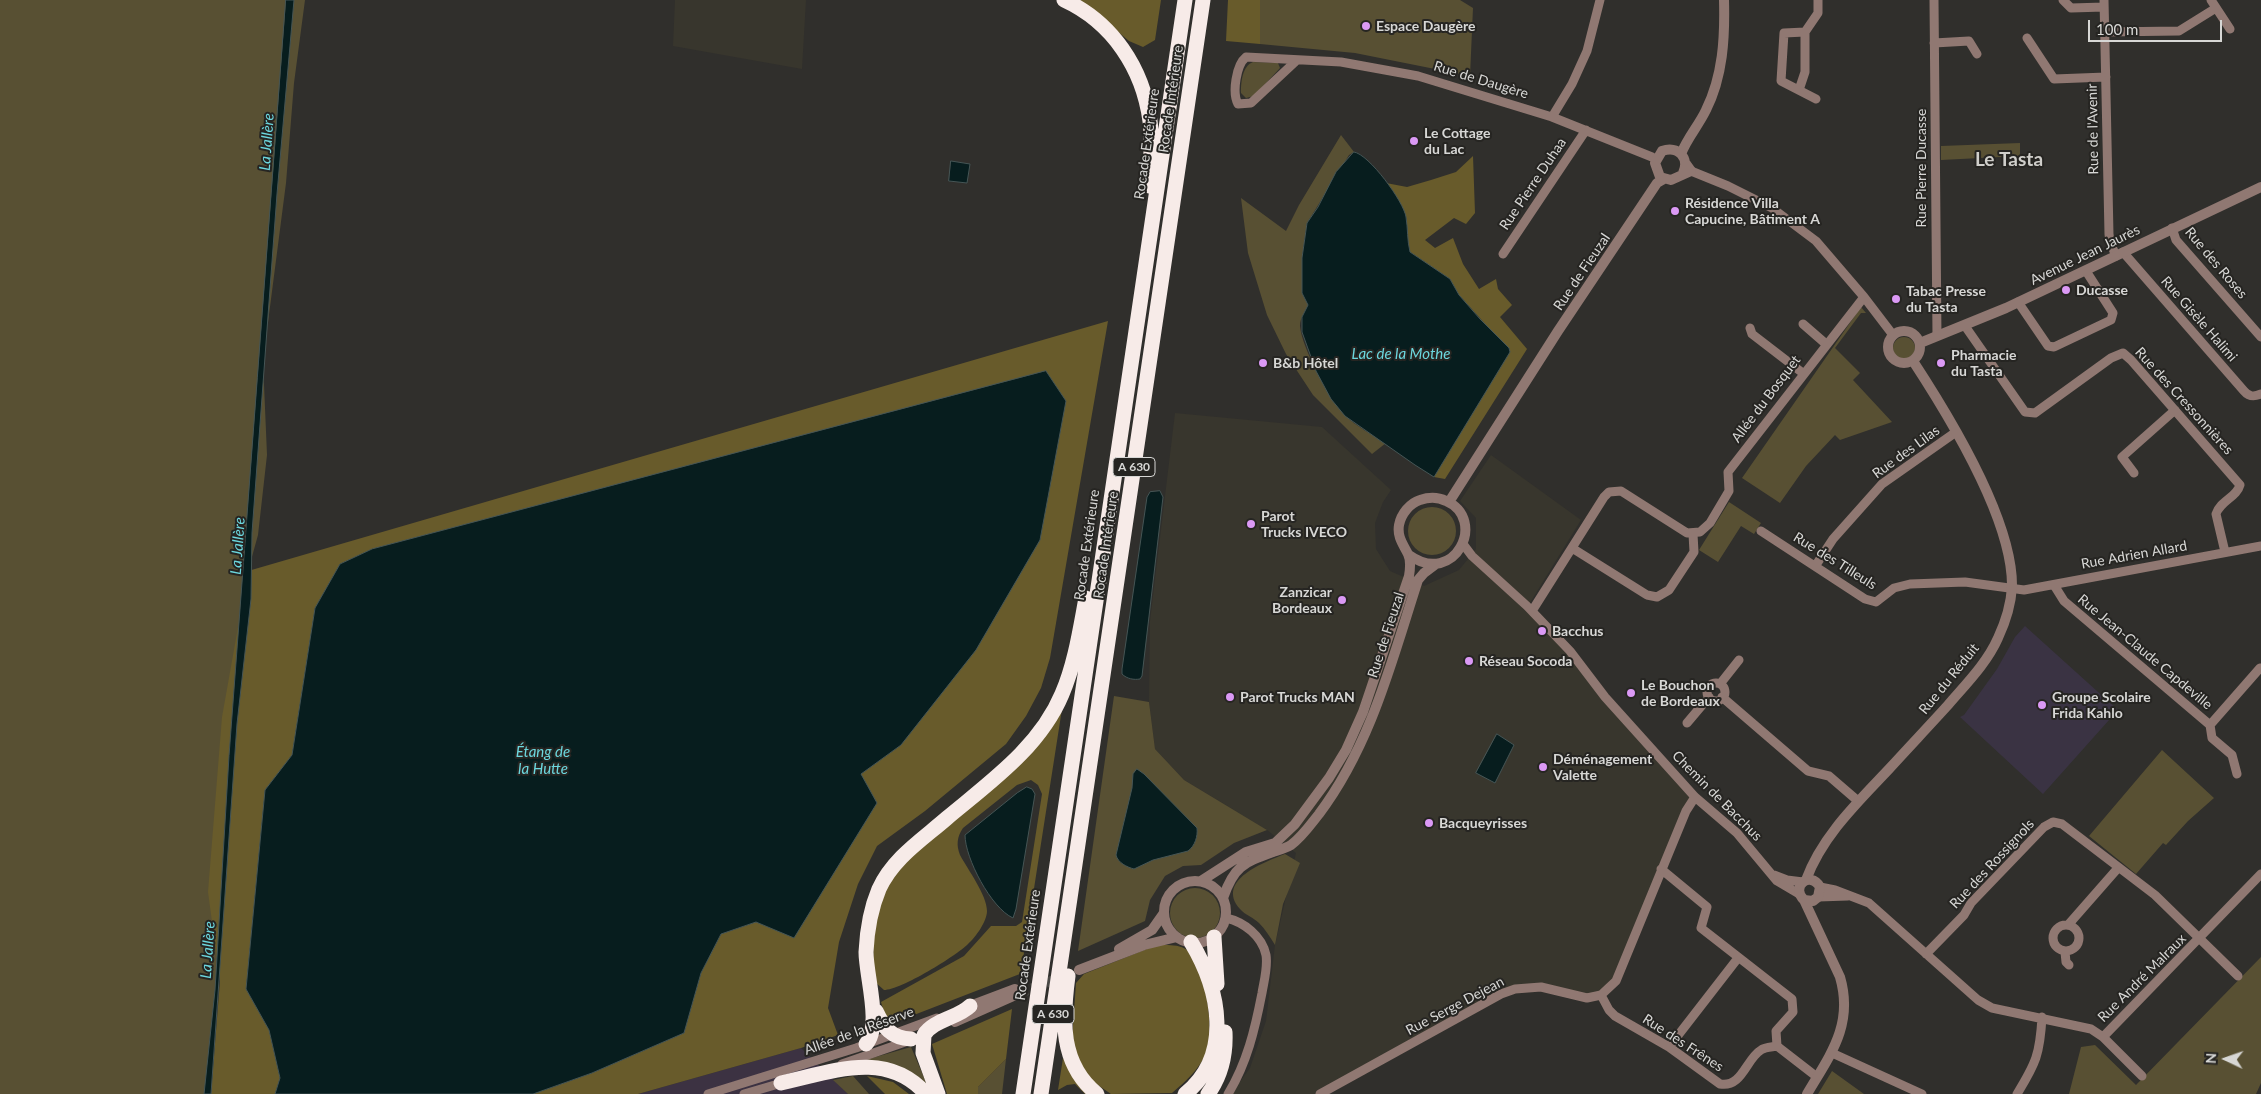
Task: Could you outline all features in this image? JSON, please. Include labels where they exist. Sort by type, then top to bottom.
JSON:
[{"type":"highway","points":[[1064,0],[1093,17],[1106,29],[1126,54],[1144,92],[1151,133],[1143,287]]},
{"type":"highway","name":"Rocade Extérieure","points":[[1022,1094],[1185,0]]},
{"type":"highway","name":"Rocade Intérieure","points":[[1041,1094],[1203,0]]},
{"type":"highway","points":[[866,1044],[874,1029],[866,951],[869,926],[879,888],[900,858],[1022,753],[1046,724],[1062,695],[1071,668],[1119,442]]},
{"type":"highway","points":[[1065,933],[1071,954],[1064,1019],[1066,1048],[1080,1077],[1097,1094]]},
{"type":"highway","points":[[1208,1094],[1216,1081],[1225,1055],[1226,1038],[1224,1015],[1215,972],[1214,937]]},
{"type":"highway","points":[[1184,940],[1202,963],[1207,976],[1217,1026],[1216,1044],[1212,1061],[1203,1076],[1185,1094]]},
{"type":"highway","points":[[872,1001],[883,1026],[892,1034],[918,1037],[934,1025],[964,1012],[970,1006]]},
{"type":"highway","points":[[918,1037],[938,1094]]},
{"type":"highway","points":[[782,1083],[851,1068],[876,1067],[896,1071],[908,1077],[926,1094]]},
{"type":"street","points":[[1552,117],[1572,84],[1587,51],[1600,0]]},
{"type":"street","points":[[1680,150],[1706,112],[1714,91],[1723,46],[1724,0]]},
{"type":"street","points":[[1799,90],[1805,72],[1805,32],[1818,13],[1818,0]]},
{"type":"street","name":"Rue Pierre Ducasse","points":[[1934,0],[1937,336]]},
{"type":"street","points":[[2063,0],[2071,8],[2104,3]]},
{"type":"street","name":"Rue de l'Avenir","points":[[2104,3],[2109,234],[2110,242],[2120,254]]},
{"type":"street","points":[[2105,32],[2179,30],[2213,4],[2230,29]]},
{"type":"street","points":[[1805,32],[1784,33],[1782,81],[1816,99]]},
{"type":"street","points":[[2027,38],[2054,79],[2106,77]]},
{"type":"street","points":[[1934,43],[1969,41],[1977,54]]},
{"type":"street","name":"Rue de Daugère","points":[[1296,60],[1251,103],[1238,104],[1235,92],[1243,60],[1246,57],[1341,62],[1418,76],[1552,117],[1586,130],[1657,168]]},
{"type":"street","name":"Rue Pierre Duhaa","points":[[1504,254],[1586,130]]},
{"type":"street","points":[[1680,150],[1666,150],[1657,168],[1671,180],[1678,178],[1687,170]]},
{"type":"street","points":[[1680,150],[1687,170],[1728,186],[1772,208],[1816,241],[1894,335]]},
{"type":"street","name":"Rue de Fieuzal","points":[[1201,881],[1246,852],[1275,842],[1295,824],[1329,778],[1346,750],[1378,672],[1408,576],[1409,555],[1401,544],[1399,526],[1402,516],[1409,507],[1418,501],[1428,498],[1439,498],[1450,502],[1657,168]]},
{"type":"street","name":"Avenue Jean Jaurès","points":[[1920,343],[1965,326],[2086,271],[2172,228],[2261,187]]},
{"type":"street","name":"Rue des Roses","points":[[2172,228],[2176,240],[2261,337]]},
{"type":"street","name":"Rue Gisèle Halimi","points":[[2120,254],[2248,396],[2260,396]]},
{"type":"street","points":[[2018,302],[2048,346],[2054,347],[2111,320],[2113,313],[2086,271]]},
{"type":"street","name":"Allée du Bosquet","points":[[1694,534],[1705,529],[1729,491],[1728,472],[1864,297]]},
{"type":"street","points":[[1803,324],[1826,344]]},
{"type":"street","name":"Rue des Cressonnières","points":[[1965,326],[2025,412],[2035,413],[2111,358],[2123,354],[2131,360],[2240,485],[2239,490],[2218,509],[2216,514],[2225,552]]},
{"type":"street","points":[[1750,328],[1752,334],[1804,374]]},
{"type":"street","points":[[1907,331],[1915,335],[1920,343],[1919,353],[1913,361],[1902,363],[1893,359],[1888,349],[1888,344],[1894,335],[1907,331]]},
{"type":"street","name":"Rue du Réduit","points":[[1802,897],[1799,887],[1813,888],[1821,851],[1837,826],[1858,800],[1958,693],[1984,661],[1997,640],[2008,612],[2012,588],[2010,564],[1997,517],[1956,432],[1913,361]]},
{"type":"street","points":[[2134,473],[2122,458],[2175,410]]},
{"type":"street","name":"Rue des Lilas","points":[[1816,565],[1833,539],[1882,484],[1956,432]]},
{"type":"street","points":[[1532,611],[1604,497],[1615,491],[1626,494],[1681,530],[1694,534],[1694,552],[1666,593],[1657,597],[1647,596],[1572,548]]},
{"type":"street","points":[[1450,502],[1462,516],[1465,535],[1463,544]]},
{"type":"street","name":"Rue des Tilleuls","points":[[1761,531],[1870,601],[1876,602],[1894,588],[1910,584],[1965,582],[2012,588]]},
{"type":"street","name":"Rue de Fieuzal","points":[[1223,898],[1229,879],[1236,871],[1250,860],[1291,845],[1318,814],[1338,786],[1356,754],[1372,718],[1418,580],[1436,564],[1452,558],[1463,544]]},
{"type":"street","name":"Chemin de Bacchus","points":[[1463,544],[1472,556],[1532,611],[1570,651],[1605,697],[1695,797],[1737,833],[1776,881],[1802,897]]},
{"type":"street","name":"Rue Adrien Allard","points":[[2012,588],[2024,590],[2054,585],[2261,546]]},
{"type":"street","points":[[1409,555],[1426,564],[1436,564]]},
{"type":"street","name":"Rue Jean-Claude Capdeville","points":[[2054,585],[2064,601],[2210,725],[2212,738],[2232,755],[2237,774]]},
{"type":"street","points":[[1720,684],[1739,660]]},
{"type":"street","points":[[2210,725],[2261,668]]},
{"type":"street","points":[[1687,723],[1709,697],[1708,687],[1715,683],[1720,684]]},
{"type":"street","points":[[1720,684],[1724,690],[1722,697]]},
{"type":"street","points":[[1709,697],[1715,700],[1722,697]]},
{"type":"street","points":[[1722,697],[1808,771],[1829,776],[1858,800]]},
{"type":"street","points":[[1601,995],[1616,981],[1661,869],[1686,811],[1695,797]]},
{"type":"street","name":"Rue des Rossignols","points":[[1926,954],[1964,914],[1974,899],[2044,827],[2052,822],[2062,824],[2155,896],[2238,976]]},
{"type":"street","points":[[2068,925],[2076,930],[2079,938],[2073,949],[2065,952],[2058,949],[2052,939],[2057,929],[2068,925],[2118,868]]},
{"type":"street","points":[[1661,869],[1707,906],[1701,928],[1792,998],[1794,1012],[1776,1031],[1777,1046],[1817,1077]]},
{"type":"street","name":"Chemin de Bacchus","points":[[1768,870],[1787,880],[1813,888]]},
{"type":"street","name":"Rue André Malraux","points":[[1813,888],[1869,902],[1978,1000],[1992,1008],[2042,1017],[2091,1030],[2103,1036],[2200,939],[2261,874]]},
{"type":"street","points":[[1193,880],[1201,881],[1214,887],[1223,898],[1226,918],[1214,937],[1207,941],[1184,940],[1144,946],[1079,968],[1142,937],[1152,930],[1164,913],[1167,898],[1178,886],[1193,880]]},
{"type":"street","points":[[1802,897],[1810,901],[1813,888]]},
{"type":"street","points":[[1813,888],[1820,933]]},
{"type":"street","points":[[1802,897],[1820,933],[1844,990],[1842,1032],[1832,1053],[1807,1094]]},
{"type":"street","points":[[1164,913],[1168,927],[1184,940]]},
{"type":"street","points":[[1226,918],[1240,923],[1255,934],[1263,947],[1266,960],[1251,1042],[1236,1080],[1228,1094]]},
{"type":"street","points":[[2065,952],[2066,962],[2069,965]]},
{"type":"street","points":[[1669,1047],[1738,958]]},
{"type":"street","name":"Rue Serge Dejean","points":[[1320,1094],[1500,994],[1515,989],[1541,987],[1587,998],[1601,995]]},
{"type":"street","name":"Allée de la Réserve","points":[[708,1094],[779,1074],[970,1006],[1018,991],[918,1037],[744,1094]]},
{"type":"street","name":"Rue des Frênes","points":[[1601,995],[1609,1010],[1615,1016],[1669,1047],[1720,1084],[1726,1085],[1735,1082],[1761,1050],[1777,1046]]},
{"type":"street","points":[[2017,1094],[2035,1064],[2040,1044],[2042,1017]]},
{"type":"street","points":[[2103,1036],[2142,1076]]},
{"type":"street","points":[[1832,1053],[1922,1094]]},
{"type":"shaded area","points":[[0,0],[305,0],[294,83],[286,183],[263,361],[267,455],[258,535],[248,571],[209,1094],[0,1094]]},
{"type":"shaded area","points":[[675,0],[806,0],[802,69],[673,46]]},
{"type":"shaded area","points":[[1080,0],[1161,0],[1155,40],[1143,47],[1129,41]]},
{"type":"shaded area","points":[[1228,0],[1260,0],[1260,44],[1226,41]]},
{"type":"shaded area","name":"Espace Daugère","points":[[1260,0],[1460,0],[1473,8],[1470,76],[1355,53],[1260,44]]},
{"type":"shaded area","points":[[1253,62],[1278,63],[1280,68],[1254,96],[1246,98],[1241,93],[1242,80],[1246,67]]},
{"type":"shaded area","points":[[1341,135],[1354,152],[1349,155],[1307,223],[1302,258],[1302,293],[1308,305],[1300,326],[1311,360],[1324,385],[1339,407],[1354,423],[1386,443],[1372,454],[1313,395],[1286,354],[1267,315],[1248,253],[1241,198],[1286,231],[1299,205]]},
{"type":"shaded area","points":[[2020,143],[2020,156],[1941,160],[1941,146]]},
{"type":"shaded area","points":[[1473,156],[1475,213],[1466,224],[1454,218],[1425,240],[1435,248],[1453,238],[1463,264],[1479,289],[1496,279],[1498,289],[1512,305],[1500,317],[1527,349],[1445,479],[1434,477],[1471,415],[1498,338],[1459,295],[1450,279],[1410,252],[1406,216],[1386,183],[1407,187],[1431,180],[1456,172]]},
{"type":"shaded area","points":[[1861,307],[1866,313],[1861,313],[1835,348],[1860,373],[1853,380],[1892,422],[1840,440],[1835,435],[1806,466],[1780,503],[1742,478]]},
{"type":"shaded area","points":[[1108,321],[1050,658],[1041,688],[1026,716],[1006,744],[925,811],[877,846],[858,884],[839,942],[828,1008],[838,1035],[801,1048],[638,1094],[533,1094],[592,1073],[684,1033],[701,973],[721,934],[756,922],[794,937],[861,774],[901,745],[1046,371],[372,549],[340,564],[315,608],[292,755],[265,790],[246,989],[269,1030],[280,1078],[275,1094],[211,1094],[220,981],[208,892],[222,717],[248,571]]},
{"type":"shaded area","points":[[1904,337],[1912,340],[1915,348],[1912,356],[1904,359],[1896,356],[1893,348],[1896,340]]},
{"type":"shaded area","points":[[1175,413],[1322,427],[1391,490],[1383,502],[1375,523],[1376,549],[1390,571],[1424,586],[1459,570],[1476,549],[1476,518],[1460,501],[1491,455],[1581,520],[1528,606],[1695,797],[1616,981],[1587,998],[1541,987],[1515,989],[1320,1094],[1231,1094],[1250,1068],[1266,1021],[1275,945],[1296,853],[1267,830],[1184,780],[1155,749],[1149,702],[1150,621]]},
{"type":"shaded area","points":[[1729,502],[1761,523],[1754,534],[1741,526],[1718,562],[1699,550]]},
{"type":"shaded area","points":[[1427,507],[1437,507],[1449,514],[1456,526],[1456,536],[1449,548],[1437,555],[1427,555],[1419,551],[1412,544],[1408,536],[1408,526],[1412,518],[1419,511]]},
{"type":"shaded area","name":"Groupe Scolaire Frida Kahlo","points":[[2025,626],[2118,710],[2043,794],[1960,717],[1964,715],[1997,669],[2015,637]]},
{"type":"shaded area","points":[[1114,696],[1149,702],[1155,749],[1184,780],[1267,830],[1234,843],[1201,865],[1183,866],[1165,876],[1150,900],[1145,921],[1078,951]]},
{"type":"shaded area","points":[[1062,709],[1023,959],[1027,965],[1025,972],[888,1025],[881,1002],[964,956],[991,926],[1016,926],[1022,922],[1042,794],[1038,785],[1031,780],[1017,785],[963,828],[959,835],[958,848],[960,855],[981,890],[986,905],[987,915],[978,933],[962,949],[941,964],[915,979],[892,989],[884,990],[875,982],[873,967],[874,925],[891,875]]},
{"type":"shaded area","points":[[2162,750],[2214,798],[2188,821],[2166,845],[2163,843],[2136,874],[2089,836]]},
{"type":"shaded area","points":[[1285,854],[1300,863],[1283,904],[1275,945],[1259,923],[1240,909],[1234,899],[1234,889],[1238,881],[1255,867]]},
{"type":"shaded area","points":[[1195,888],[1204,890],[1215,899],[1220,913],[1218,922],[1209,933],[1195,938],[1186,936],[1175,927],[1170,913],[1172,904],[1181,893]]},
{"type":"shaded area","points":[[1157,945],[1173,945],[1184,948],[1194,958],[1204,985],[1209,1017],[1210,1032],[1205,1056],[1190,1076],[1172,1093],[1111,1094],[1089,1079],[1078,1060],[1072,1040],[1076,983],[1084,974]]},
{"type":"shaded area","points":[[2261,957],[2261,1083],[2256,1094],[2069,1094],[2081,1047],[2095,1045],[2136,1085]]},
{"type":"shaded area","points":[[1012,1009],[1006,1059],[978,1087],[978,1094],[947,1094],[932,1044]]},
{"type":"shaded area","points":[[911,1047],[929,1089],[900,1068],[865,1060]]},
{"type":"shaded area","points":[[801,1048],[848,1094],[638,1094]]},
{"type":"shaded area","points":[[1063,1058],[1089,1094],[1085,1094],[1075,1084],[1067,1085],[1058,1090]]},
{"type":"shaded area","points":[[1006,1059],[1002,1094],[978,1094],[978,1087]]},
{"type":"shaded area","points":[[1832,1071],[1864,1094],[1818,1094]]},
{"type":"shaded area","points":[[853,1076],[869,1094],[848,1094],[833,1080]]},
{"type":"shaded area","points":[[867,1076],[893,1082],[909,1094],[885,1094]]},
{"type":"water","points":[[286,0],[294,0],[277,194],[252,533],[251,599],[237,724],[211,1094],[204,1094],[215,990],[229,756]]},
{"type":"water","name":"Lac de la Mothe","points":[[1354,152],[1377,169],[1393,190],[1406,217],[1410,252],[1450,279],[1459,295],[1509,348],[1510,352],[1434,477],[1345,416],[1331,399],[1316,371],[1302,332],[1302,317],[1308,305],[1302,293],[1302,258],[1307,223],[1318,207],[1336,172]]},
{"type":"water","points":[[951,161],[970,164],[967,183],[949,181]]},
{"type":"water","name":"Étang de la Hutte","points":[[1046,371],[1066,401],[1040,540],[976,650],[901,745],[861,774],[877,803],[794,938],[756,922],[721,934],[701,973],[684,1033],[592,1073],[533,1094],[275,1094],[280,1078],[269,1030],[246,989],[265,790],[292,755],[315,608],[340,564],[372,549]]},
{"type":"water","points":[[1160,491],[1163,497],[1142,676],[1140,679],[1133,679],[1122,674],[1122,669],[1147,497],[1150,492]]},
{"type":"water","points":[[1497,734],[1514,745],[1495,783],[1476,773]]},
{"type":"water","points":[[1137,769],[1197,828],[1197,831],[1194,844],[1188,851],[1153,860],[1134,869],[1126,866],[1116,855],[1132,788],[1133,774]]},
{"type":"water","points":[[1027,787],[1032,789],[1035,794],[1013,918],[996,904],[974,869],[966,845],[965,835]]},
{"type":"tunnel","points":[[1018,994],[1061,977]]},
{"type":"place","name":"Espace Daugère","points":[[1366,26]]},
{"type":"place","name":"Le Cottage du Lac","points":[[1414,141]]},
{"type":"place","name":"Résidence Villa Capucine, Bâtiment A","points":[[1675,211]]},
{"type":"place","name":"Ducasse","points":[[2066,290]]},
{"type":"place","name":"Tabac Presse du Tasta","points":[[1896,299]]},
{"type":"place","name":"B&b Hôtel","points":[[1263,363]]},
{"type":"place","name":"Pharmacie du Tasta","points":[[1941,363]]},
{"type":"place","name":"Parot Trucks IVECO","points":[[1251,524]]},
{"type":"place","name":"Zanzicar Bordeaux","points":[[1342,600]]},
{"type":"place","name":"Bacchus","points":[[1542,631]]},
{"type":"place","name":"Réseau Socoda","points":[[1469,661]]},
{"type":"place","name":"Le Bouchon de Bordeaux","points":[[1631,693]]},
{"type":"place","name":"Parot Trucks MAN","points":[[1230,697]]},
{"type":"place","name":"Groupe Scolaire Frida Kahlo","points":[[2042,705]]},
{"type":"place","name":"Déménagement Valette","points":[[1543,767]]},
{"type":"place","name":"Bacqueyrisses","points":[[1429,823]]},
{"type":"district","name":"Le Tasta","points":[[2009,160]]},
{"type":"water label","name":"La Jallère","points":[[267,142]]},
{"type":"water label","name":"La Jallère","points":[[238,546]]},
{"type":"water label","name":"La Jallère","points":[[208,950]]}]
